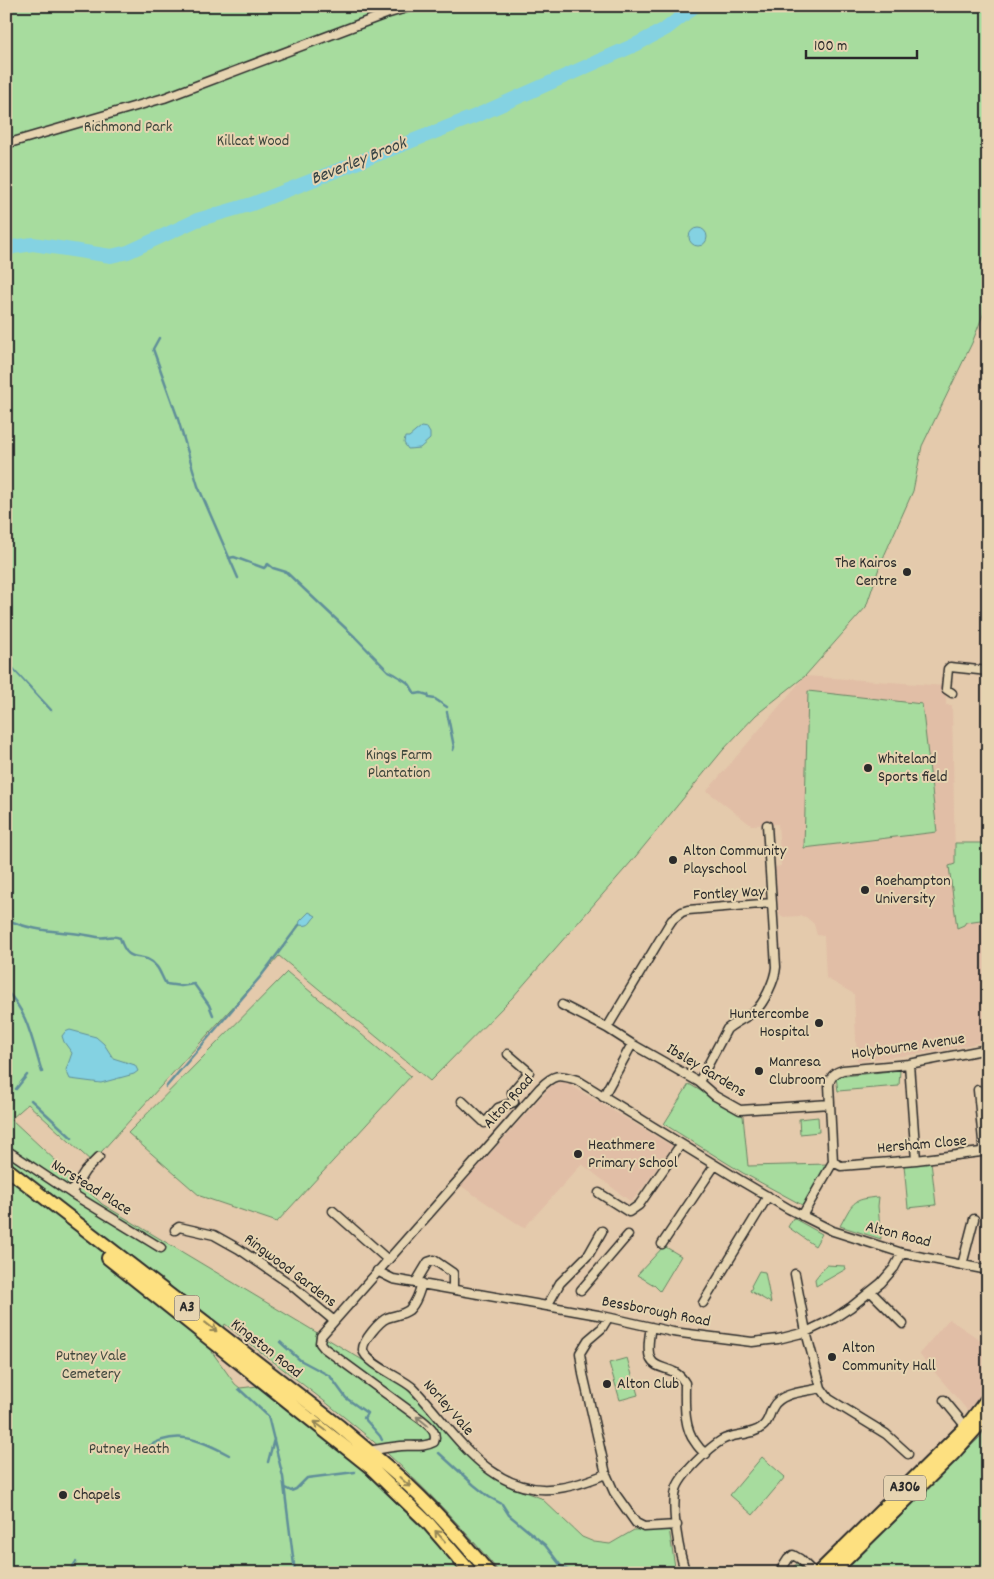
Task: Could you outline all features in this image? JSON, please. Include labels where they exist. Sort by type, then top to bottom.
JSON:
[{"type":"highway","name":"Kingston Road","points":[[6,1168],[368,1450],[434,1511],[489,1573]]},
{"type":"highway","name":"Kingston Road","points":[[6,1179],[348,1447],[388,1482],[428,1523],[472,1573]]},
{"type":"highway","name":"A306","points":[[832,1573],[969,1430],[988,1398]]},
{"type":"highway","name":"A306","points":[[818,1573],[969,1430],[988,1415]]},
{"type":"street","points":[[6,144],[164,98],[386,14],[413,6]]},
{"type":"street","points":[[952,693],[946,688],[948,669],[950,667],[988,671]]},
{"type":"street","points":[[767,825],[772,903]]},
{"type":"street","name":"Fontley Way","points":[[607,1028],[668,926],[682,912],[772,903],[775,978],[756,1010],[728,1029],[699,1082]]},
{"type":"street","name":"Ibsley Gardens","points":[[562,1005],[607,1028],[699,1082],[715,1096],[740,1110],[830,1104]]},
{"type":"street","points":[[602,1097],[632,1044]]},
{"type":"street","name":"Holybourne Avenue","points":[[833,1162],[830,1081],[837,1072],[909,1064],[988,1050]]},
{"type":"street","points":[[508,1054],[529,1072],[512,1092],[514,1102],[521,1109]]},
{"type":"street","points":[[909,1064],[916,1160]]},
{"type":"street","name":"Alton Road","points":[[368,1450],[429,1445],[434,1442],[435,1434],[422,1420],[324,1348],[320,1343],[321,1336],[333,1320],[521,1109],[550,1078],[557,1075],[576,1080],[802,1216],[837,1232],[902,1253],[988,1270]]},
{"type":"street","name":"Hersham Close","points":[[833,1162],[841,1166],[981,1152],[983,1141],[978,1090]]},
{"type":"street","points":[[462,1102],[485,1123],[498,1108],[514,1102]]},
{"type":"street","points":[[599,1193],[629,1212],[639,1205],[681,1144]]},
{"type":"street","name":"Norstead Place","points":[[6,1153],[11,1153],[70,1193],[161,1248]]},
{"type":"street","points":[[70,1193],[84,1172],[99,1157]]},
{"type":"street","points":[[802,1216],[833,1162]]},
{"type":"street","points":[[662,1244],[715,1165]]},
{"type":"street","points":[[703,1303],[768,1196]]},
{"type":"street","points":[[333,1211],[387,1259]]},
{"type":"street","points":[[962,1265],[974,1219]]},
{"type":"street","name":"Ringwood Gardens","points":[[175,1230],[179,1227],[214,1235],[270,1270],[312,1301],[333,1320]]},
{"type":"street","points":[[547,1306],[560,1284],[589,1254],[602,1232]]},
{"type":"street","points":[[581,1290],[628,1235]]},
{"type":"street","name":"Bessborough Road","points":[[377,1271],[393,1279],[453,1288],[673,1332],[752,1342],[778,1339],[806,1332],[833,1319],[871,1292],[894,1268],[902,1253]]},
{"type":"street","points":[[589,1254],[604,1263]]},
{"type":"street","points":[[419,1283],[428,1262],[434,1260],[454,1273],[453,1288]]},
{"type":"street","points":[[795,1274],[806,1332],[820,1388],[829,1399],[886,1434],[908,1454]]},
{"type":"street","name":"Norley Vale","points":[[419,1283],[416,1301],[410,1309],[402,1314],[386,1318],[377,1326],[365,1342],[363,1348],[366,1355],[383,1369],[412,1387],[473,1458],[496,1476],[524,1486],[558,1489],[606,1474]]},
{"type":"street","points":[[871,1292],[903,1324]]},
{"type":"street","points":[[608,1318],[602,1328],[588,1340],[580,1354],[606,1474],[614,1492],[636,1522],[644,1527],[676,1525]]},
{"type":"street","points":[[651,1327],[647,1344],[650,1358],[655,1365],[682,1378],[685,1383],[687,1422],[694,1441],[706,1454]]},
{"type":"street","points":[[686,1573],[678,1544],[674,1502],[676,1489],[681,1478],[720,1441],[763,1427],[773,1407],[781,1397],[820,1388]]},
{"type":"street","points":[[944,1400],[969,1430]]},
{"type":"street","points":[[779,1573],[788,1560],[794,1556],[800,1559],[814,1573]]},
{"type":"shaded area","name":"Roehampton University","points":[[805,676],[946,686],[946,705],[952,705],[955,864],[966,922],[988,919],[988,1041],[927,1053],[857,1061],[854,994],[826,978],[824,936],[817,935],[814,924],[806,917],[782,917],[779,914],[775,867],[781,866],[778,824],[751,825],[707,791]]},
{"type":"shaded area","name":"Heathmere Primary School","points":[[561,1081],[672,1146],[631,1202],[582,1164],[524,1228],[461,1186],[551,1086]]},
{"type":"shaded area","points":[[949,1319],[988,1345],[988,1385],[968,1411],[919,1354]]},
{"type":"green space","points":[[6,6],[988,6],[988,302],[972,343],[922,446],[913,491],[880,565],[866,607],[805,676],[756,715],[723,750],[631,862],[512,998],[430,1081],[279,956],[92,1162],[28,1104],[11,1119],[102,1204],[406,1386],[458,1446],[491,1475],[519,1490],[541,1498],[582,1537],[594,1542],[610,1544],[634,1530],[669,1529],[676,1573],[500,1573],[418,1482],[388,1454],[328,1404],[225,1324],[212,1352],[235,1384],[240,1388],[258,1386],[360,1468],[423,1529],[462,1573],[6,1573]]},
{"type":"green space","name":"Whiteland Sports field","points":[[808,691],[922,704],[937,832],[804,848]]},
{"type":"green space","points":[[955,843],[988,843],[988,919],[966,922],[957,928],[949,866],[955,864]]},
{"type":"green space","points":[[287,972],[411,1076],[277,1222],[200,1196],[128,1133]]},
{"type":"green space","points":[[900,1070],[899,1086],[838,1091],[836,1077]]},
{"type":"green space","points":[[689,1084],[743,1116],[748,1166],[828,1164],[804,1206],[743,1173],[664,1124]]},
{"type":"green space","points":[[818,1117],[819,1132],[800,1134],[799,1119]]},
{"type":"green space","points":[[931,1162],[936,1205],[908,1208],[904,1165]]},
{"type":"green space","points":[[879,1197],[881,1239],[840,1226],[851,1207],[858,1201]]},
{"type":"green space","points":[[793,1218],[822,1234],[815,1246],[788,1227]]},
{"type":"green space","points":[[664,1246],[681,1256],[660,1291],[637,1275]]},
{"type":"green space","points":[[826,1265],[845,1266],[846,1269],[816,1286],[815,1279]]},
{"type":"green space","points":[[759,1271],[765,1272],[771,1303],[750,1291]]},
{"type":"green space","points":[[627,1358],[638,1395],[620,1400],[609,1363]]},
{"type":"green space","points":[[988,1427],[988,1573],[843,1573],[979,1438]]},
{"type":"green space","points":[[762,1457],[785,1477],[753,1515],[730,1495]]},
{"type":"green space","points":[[799,1562],[804,1573],[786,1573]]},
{"type":"water","points":[[698,228],[704,231],[707,237],[704,243],[698,246],[692,243],[689,237],[692,231]]},
{"type":"water","points":[[421,427],[427,428],[430,433],[430,439],[420,448],[408,449],[404,443],[405,437],[409,437]]},
{"type":"water","points":[[309,912],[316,916],[308,925],[299,925],[300,921]]},
{"type":"water","points":[[70,1030],[96,1037],[104,1044],[113,1058],[135,1065],[138,1071],[134,1074],[101,1083],[70,1079],[66,1070],[72,1053],[62,1036]]},
{"type":"waterway","name":"Beverley Brook","points":[[6,250],[33,244],[111,256],[128,252],[197,220],[252,204],[478,115],[637,44],[667,28],[695,6]]},
{"type":"waterway","points":[[159,338],[153,349],[177,416],[198,486],[238,578]]},
{"type":"waterway","points":[[229,558],[234,557],[264,568],[268,564],[273,568],[286,572],[388,671],[410,685],[416,694],[428,695],[429,698],[435,699],[447,707]]},
{"type":"waterway","points":[[6,661],[51,710]]},
{"type":"waterway","points":[[447,712],[453,750]]},
{"type":"waterway","points":[[6,919],[40,929],[120,938],[127,953],[151,961],[159,970],[166,984],[181,986],[194,984],[209,1005],[213,1015]]},
{"type":"waterway","points":[[166,1087],[261,976],[299,925]]},
{"type":"waterway","points":[[6,991],[20,1008],[25,1018],[42,1072]]},
{"type":"waterway","points":[[16,1089],[27,1075]]},
{"type":"waterway","points":[[31,1100],[72,1138]]},
{"type":"waterway","points":[[280,1342],[300,1360],[330,1376],[346,1398],[367,1413],[364,1418],[382,1440]]},
{"type":"waterway","points":[[239,1389],[268,1416],[283,1477],[295,1573]]},
{"type":"waterway","points":[[146,1448],[157,1442],[178,1437],[198,1441],[229,1455]]},
{"type":"waterway","points":[[268,1462],[274,1439]]},
{"type":"waterway","points":[[439,1453],[474,1485],[489,1497],[502,1504],[509,1515],[545,1545],[561,1566],[573,1573]]},
{"type":"waterway","points":[[285,1488],[291,1491],[296,1489],[307,1478],[355,1472]]},
{"type":"waterway","points":[[68,1573],[76,1562]]},
{"type":"waterway","points":[[854,1573],[855,1568]]},
{"type":"place","name":"The Kairos Centre","points":[[907,572]]},
{"type":"place","name":"Whiteland Sports field","points":[[868,768]]},
{"type":"place","name":"Alton Community Playschool","points":[[673,860]]},
{"type":"place","name":"Roehampton University","points":[[865,890]]},
{"type":"place","name":"Huntercombe Hospital","points":[[819,1023]]},
{"type":"place","name":"Manresa Clubroom","points":[[759,1071]]},
{"type":"place","name":"Heathmere Primary School","points":[[578,1154]]},
{"type":"place","name":"Alton Community Hall","points":[[832,1357]]},
{"type":"place","name":"Alton Club","points":[[607,1384]]},
{"type":"place","name":"Chapels","points":[[63,1495]]},
{"type":"park label","name":"Richmond Park","points":[[128,127]]},
{"type":"park label","name":"Killcat Wood","points":[[253,141]]},
{"type":"park label","name":"Kings Farm Plantation","points":[[399,764]]},
{"type":"park label","name":"Putney Vale Cemetery","points":[[91,1365]]},
{"type":"park label","name":"Putney Heath","points":[[129,1449]]}]
